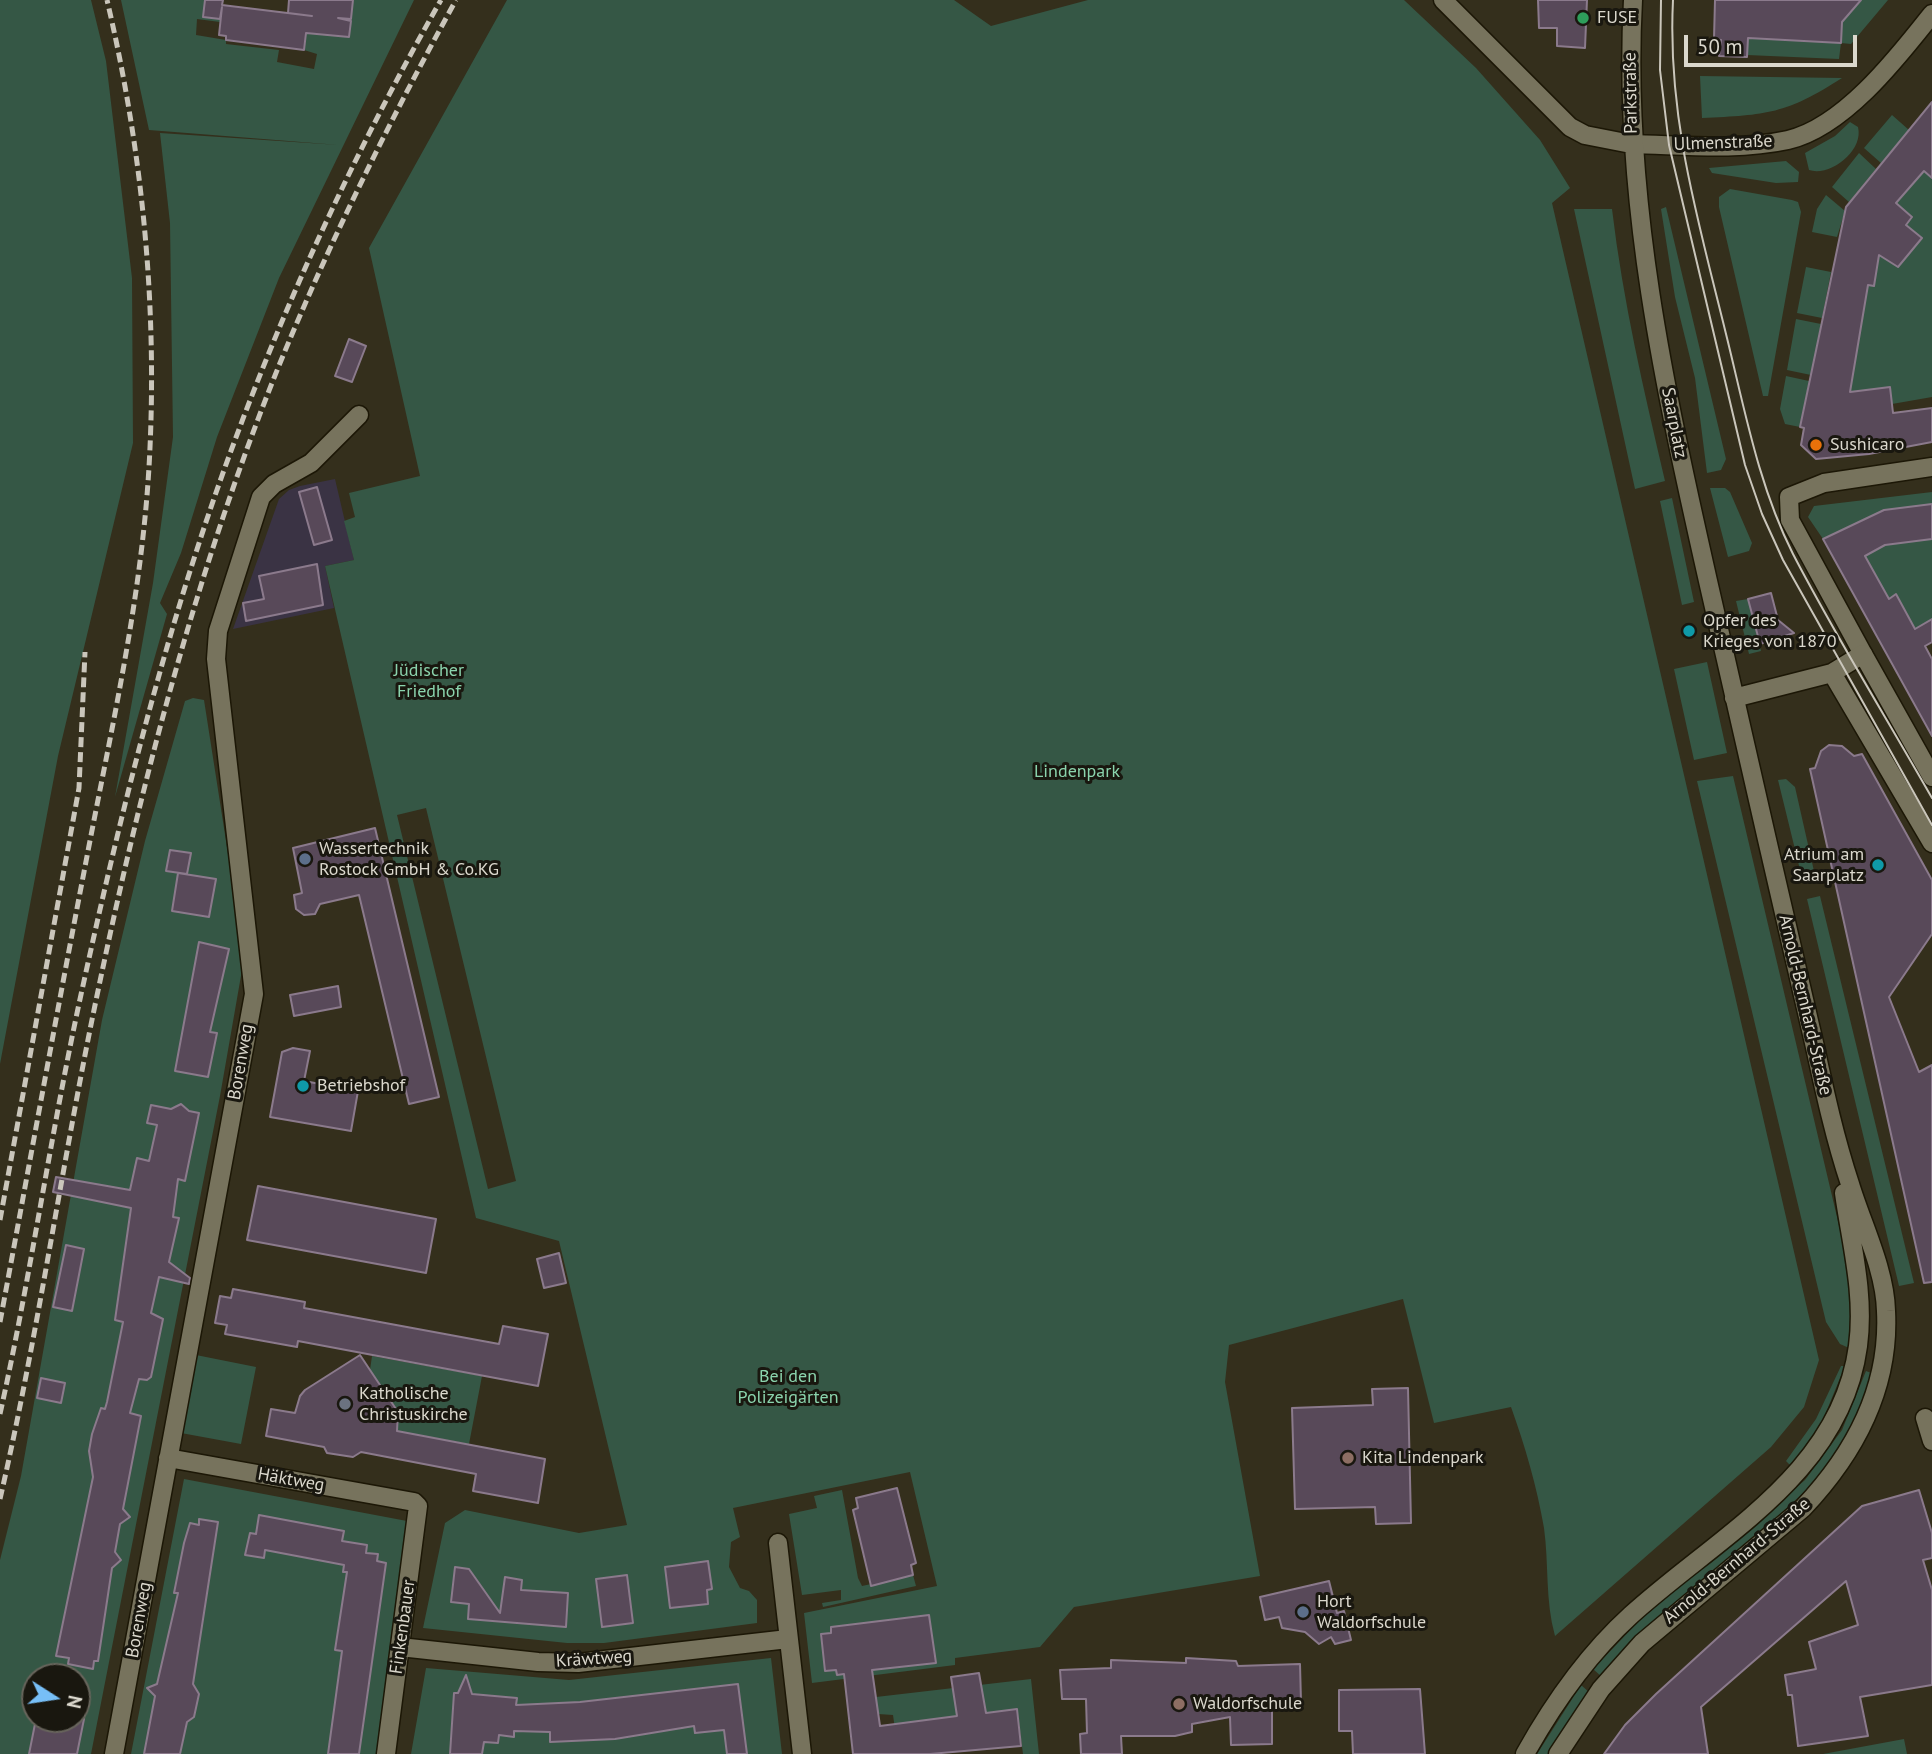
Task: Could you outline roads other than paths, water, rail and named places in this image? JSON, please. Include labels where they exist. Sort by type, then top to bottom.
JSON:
[{"type":"street","name":"Ulmenstraße","points":[[1443,0],[1570,127],[1585,135],[1631,144],[1713,146],[1790,139],[1858,99],[1883,75],[1932,14]]},
{"type":"street","name":"Parkstraße","points":[[1631,144],[1629,69],[1633,0]]},
{"type":"street","name":"Saarplatz","points":[[1631,144],[1657,339],[1734,698]]},
{"type":"street","name":"Borenweg","points":[[114,1754],[254,994],[252,956],[222,733],[216,659],[218,631],[261,497],[274,484],[311,463],[359,415]]},
{"type":"street","points":[[1932,467],[1824,483],[1788,497],[1790,520],[1932,777]]},
{"type":"street","points":[[1734,698],[1832,673],[1863,654]]},
{"type":"street","points":[[1832,673],[1932,843]]},
{"type":"street","name":"Arnold-Bernhard-Straße","points":[[1558,1754],[1601,1689],[1626,1660],[1659,1627],[1803,1507],[1843,1460],[1864,1423],[1881,1368],[1886,1309],[1883,1287],[1838,1147],[1734,698]]},
{"type":"street","name":"Arnold-Bernhard-Straße","points":[[1525,1754],[1553,1707],[1591,1655],[1631,1615],[1792,1479],[1812,1457],[1838,1414],[1858,1348],[1860,1308],[1838,1147]]},
{"type":"street","points":[[1925,1418],[1932,1441]]},
{"type":"street","name":"Häktweg","points":[[168,1458],[414,1502]]},
{"type":"street","name":"Finkenbauer","points":[[386,1754],[419,1511],[414,1502]]},
{"type":"street","points":[[778,1543],[802,1754]]},
{"type":"street","name":"Kräwtweg","points":[[400,1647],[538,1662],[578,1663],[788,1639]]},
{"type":"tram line","points":[[1661,0],[1660,70],[1669,145],[1745,465],[1762,514],[1783,560],[1932,825]]},
{"type":"tram line","points":[[1673,0],[1675,87],[1687,170],[1762,475],[1781,528],[1809,585],[1932,798]]},
{"type":"railway","points":[[0,1322],[123,671],[145,518],[151,408],[145,232],[130,116],[107,0]]},
{"type":"railway","points":[[0,1414],[99,913],[150,708],[190,572],[235,440],[304,271],[355,161],[441,0]]},
{"type":"railway","points":[[0,1499],[116,907],[154,749],[199,593],[224,515],[280,363],[363,179],[456,0]]},
{"type":"railway","points":[[0,1220],[79,788],[85,652]]},
{"type":"place","name":"FUSE","points":[[1583,18]]},
{"type":"place","name":"Sushicaro","points":[[1816,445]]},
{"type":"place","name":"Opfer des Krieges von 1870","points":[[1689,631]]},
{"type":"place","name":"Wassertechnik Rostock GmbH & Co.KG","points":[[305,859]]},
{"type":"place","name":"Atrium am Saarplatz","points":[[1878,865]]},
{"type":"place","name":"Betriebshof","points":[[303,1086]]},
{"type":"place","name":"Katholische Christuskirche","points":[[345,1404]]},
{"type":"place","name":"Kita Lindenpark","points":[[1348,1458]]},
{"type":"place","name":"Hort Waldorfschule","points":[[1303,1612]]},
{"type":"place","name":"Waldorfschule","points":[[1179,1704]]},
{"type":"park label","name":"Jüdischer Friedhof","points":[[429,681]]},
{"type":"park label","name":"Lindenpark","points":[[1077,772]]},
{"type":"park label","name":"Bei den Polizeigärten","points":[[788,1387]]}]
